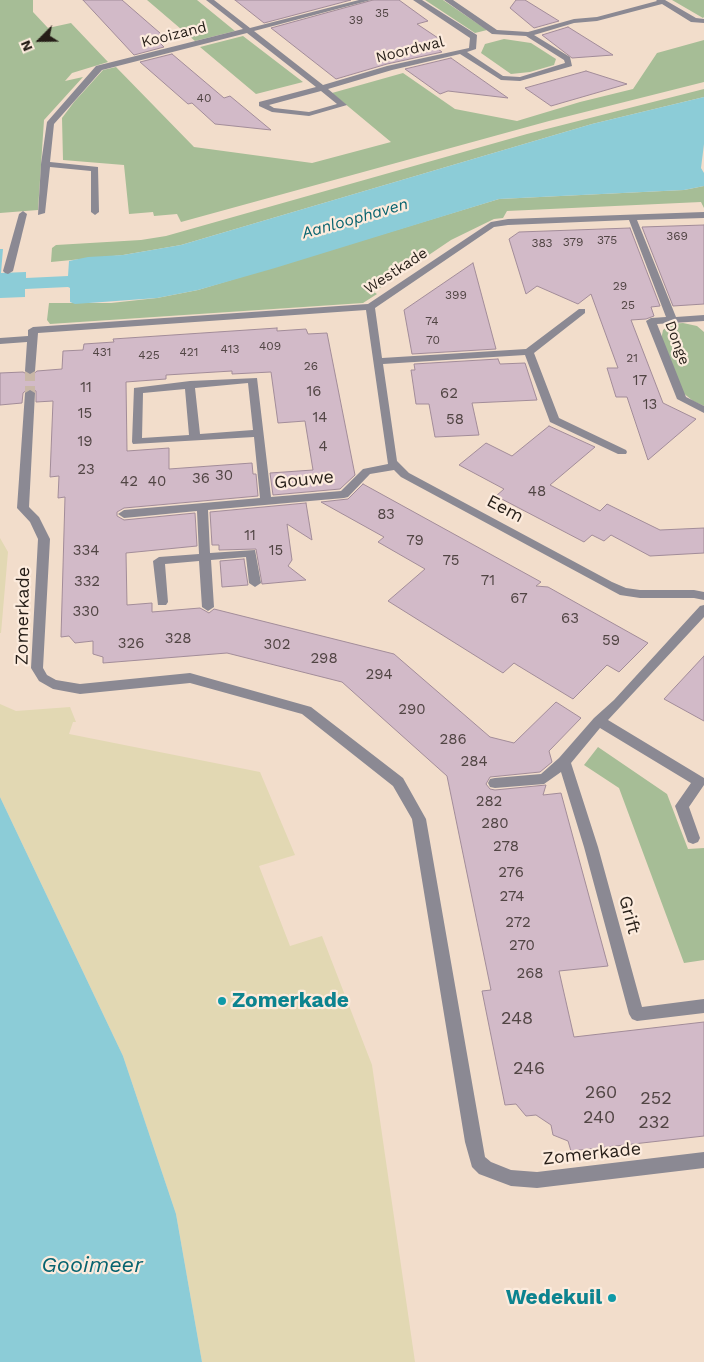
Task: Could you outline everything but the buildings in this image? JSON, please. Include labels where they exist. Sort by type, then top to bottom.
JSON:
[{"type":"street","name":"Noordwal","points":[[210,0],[249,30],[322,88],[344,105],[309,114],[272,110],[262,104],[322,88],[390,68],[472,49],[474,37]]},
{"type":"street","name":"Kooizand","points":[[41,213],[50,124],[99,68],[367,0]]},
{"type":"street","points":[[418,0],[474,37],[495,32],[528,34],[574,21],[597,19],[662,1],[694,20],[704,21]]},
{"type":"street","points":[[448,0],[495,32]]},
{"type":"street","points":[[462,52],[501,78],[520,79],[569,64],[561,54],[528,34]]},
{"type":"street","points":[[45,164],[95,169],[95,212]]},
{"type":"street","points":[[8,271],[23,214]]},
{"type":"street","name":"Westkade","points":[[0,341],[32,334],[370,307],[491,225],[508,222],[704,216]]},
{"type":"street","name":"Donge","points":[[632,218],[672,320]]},
{"type":"street","points":[[370,307],[392,462],[396,466]]},
{"type":"street","points":[[379,361],[529,352],[582,311]]},
{"type":"street","name":"Donge","points":[[704,318],[650,321],[682,399],[704,410]]},
{"type":"street","points":[[30,371],[32,334]]},
{"type":"street","points":[[529,352],[554,420],[622,452]]},
{"type":"street","name":"Gouwe","points":[[259,433],[138,442],[138,390],[253,380],[259,433],[266,502]]},
{"type":"street","points":[[190,384],[195,438]]},
{"type":"street","name":"Zomerkade","points":[[30,393],[23,508],[35,520],[44,539],[37,668],[43,678],[53,684],[80,689],[190,678],[306,710],[398,782],[419,819],[473,1142],[478,1161],[485,1168],[511,1178],[537,1180],[704,1160]]},
{"type":"street","name":"Gouwe","points":[[124,514],[344,494],[368,471],[396,466]]},
{"type":"street","name":"Eem","points":[[396,466],[413,480],[624,592],[704,596]]},
{"type":"street","points":[[202,508],[208,607]]},
{"type":"street","points":[[162,602],[159,561],[251,553],[255,583]]},
{"type":"street","points":[[495,783],[544,779],[564,762],[599,721],[618,703],[704,609]]},
{"type":"street","points":[[599,721],[698,782],[682,806],[693,838]]},
{"type":"street","name":"Grift","points":[[564,762],[591,847],[636,1014],[704,1006]]},
{"type":"green space","points":[[0,0],[33,0],[33,12],[48,28],[71,23],[108,62],[72,73],[65,81],[83,77],[44,120],[38,210],[0,213]]},
{"type":"green space","points":[[147,0],[197,0],[235,31],[195,41]]},
{"type":"green space","points":[[425,0],[443,0],[487,30],[475,33]]},
{"type":"green space","points":[[672,0],[704,0],[704,17],[703,18]]},
{"type":"green space","points":[[243,36],[303,82],[256,94],[200,47]]},
{"type":"green space","points":[[504,39],[531,43],[556,59],[554,65],[530,72],[511,74],[481,53],[485,44]]},
{"type":"green space","points":[[704,40],[704,82],[549,121],[181,222],[177,214],[154,216],[153,212],[129,214],[124,165],[63,160],[62,118],[103,70],[116,67],[194,147],[312,163],[391,142],[332,93],[403,73],[455,109],[517,121],[580,102],[633,89],[657,53]]},
{"type":"green space","points":[[704,89],[704,97],[592,124],[181,245],[123,255],[51,262],[52,248],[56,245],[141,240],[166,236],[527,134]]},
{"type":"green space","points":[[704,186],[704,208],[701,202],[507,211],[503,218],[494,219],[451,240],[374,292],[377,294],[363,303],[50,324],[47,320],[49,303],[111,303],[157,298],[198,290],[499,199],[684,190]]},
{"type":"green space","points":[[683,323],[697,326],[704,332],[704,406],[693,401],[682,392],[661,340],[663,330],[671,324]]},
{"type":"green space","points":[[598,747],[667,794],[688,849],[704,848],[704,960],[684,963],[619,788],[584,765]]},
{"type":"sand","points":[[0,538],[8,552],[1,633],[0,633]]},
{"type":"sand","name":"Zomerkade","points":[[0,704],[16,711],[70,707],[76,722],[73,722],[69,734],[260,772],[295,855],[259,866],[290,946],[322,936],[372,1065],[415,1362],[202,1362],[176,1214],[123,1056],[0,797]]},
{"type":"water","name":"Aanloophaven","points":[[704,97],[704,144],[701,168],[704,173],[704,186],[684,190],[499,199],[275,268],[198,290],[157,298],[75,304],[70,302],[70,288],[68,287],[25,289],[25,297],[0,298],[0,249],[3,249],[1,273],[26,272],[26,278],[68,276],[69,261],[88,257],[123,255],[181,245],[592,124]]},
{"type":"water","name":"Gooimeer","points":[[0,797],[123,1056],[176,1214],[202,1362],[0,1362]]},
{"type":"tunnel","points":[[30,371],[30,393]]},
{"type":"place","name":"Zomerkade","points":[[222,1001]]},
{"type":"place","name":"Wedekuil","points":[[612,1298]]}]
